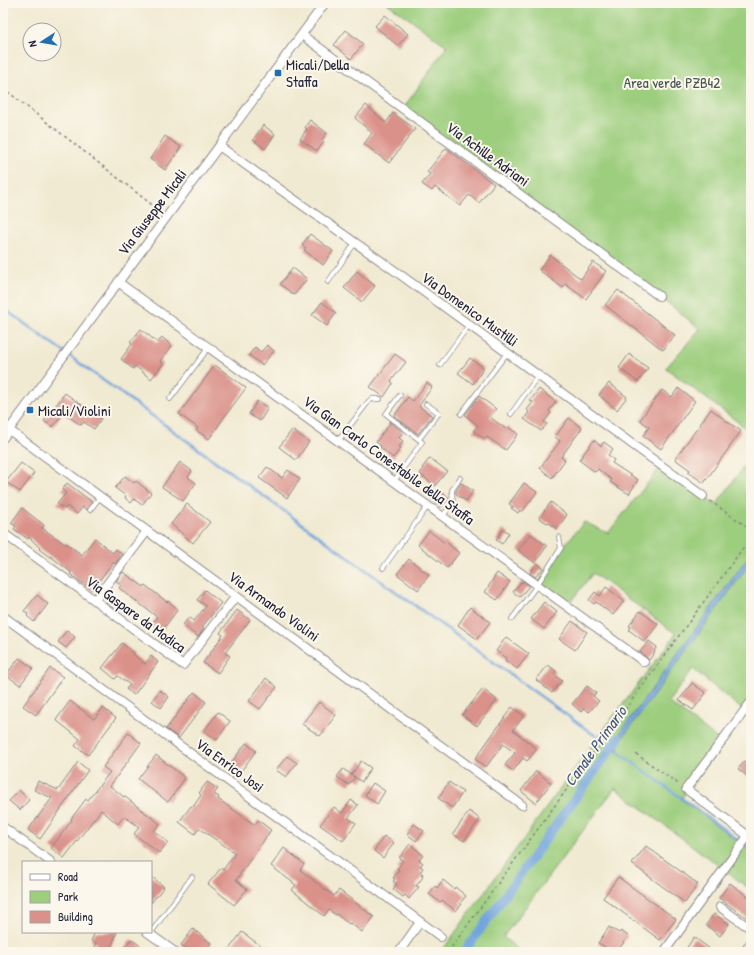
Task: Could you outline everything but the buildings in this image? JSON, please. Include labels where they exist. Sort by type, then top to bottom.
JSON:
[{"type":"street","name":"Via Giuseppe Micali","points":[[3,438],[325,3]]},
{"type":"street","name":"Via Achille Adriani","points":[[302,35],[659,296]]},
{"type":"street","name":"Via Domenico Mustilli","points":[[219,146],[469,325],[703,496]]},
{"type":"street","name":"Via Gian Carlo Conestabile della Staffa","points":[[118,282],[644,662]]},
{"type":"street","name":"Via Armando Violini","points":[[9,430],[522,805]]},
{"type":"street","points":[[95,600],[147,531]]},
{"type":"street","name":"Via Gaspare da Modica","points":[[3,533],[183,665],[236,596]]},
{"type":"street","name":"Via Enrico Josi","points":[[3,616],[441,937]]},
{"type":"street","points":[[666,952],[720,875],[750,837],[686,790],[751,702]]},
{"type":"street","points":[[3,827],[50,861]]},
{"type":"street","points":[[720,907],[751,929]]},
{"type":"street","points":[[399,952],[420,922]]},
{"type":"street","points":[[148,933],[175,952]]},
{"type":"lane","points":[[328,282],[355,243]]},
{"type":"lane","points":[[440,365],[469,325]]},
{"type":"lane","points":[[170,399],[208,347]]},
{"type":"lane","points":[[461,414],[507,353]]},
{"type":"lane","points":[[511,414],[538,376]]},
{"type":"lane","points":[[394,481],[422,442],[386,414],[400,395]]},
{"type":"lane","points":[[338,441],[369,401],[372,399],[380,399]]},
{"type":"lane","points":[[419,440],[439,413],[426,404]]},
{"type":"lane","points":[[443,516],[453,499],[452,488],[460,478]]},
{"type":"lane","points":[[90,510],[100,497]]},
{"type":"lane","points":[[383,568],[428,506]]},
{"type":"lane","points":[[512,619],[537,585],[561,548],[559,537]]},
{"type":"lane","points":[[152,928],[192,877]]},
{"type":"path","points":[[3,88],[167,216]]},
{"type":"path","points":[[703,496],[748,528]]},
{"type":"path","points":[[448,952],[751,536]]},
{"type":"path","points":[[636,754],[686,790]]},
{"type":"green space","name":"Area verde PZB42","points":[[387,3],[751,3],[751,432],[666,368],[700,329],[659,296],[403,109],[447,46]]},
{"type":"green space","points":[[751,457],[751,717],[693,669],[668,702],[723,743],[681,799],[751,851],[751,890],[615,788],[503,937],[521,952],[441,952],[598,737],[676,634],[593,573],[567,606],[537,585],[558,553],[584,522],[608,533],[659,469],[716,505]]},
{"type":"water","points":[[751,553],[751,562],[618,744],[618,752],[609,745],[614,741]]},
{"type":"waterway","points":[[3,308],[611,747]]},
{"type":"waterway","name":"Canale Primario","points":[[464,952],[619,738]]},
{"type":"waterway","points":[[617,751],[751,849]]},
{"type":"place","name":"Micali/Della Staffa","points":[[278,73]]},
{"type":"place","name":"Micali/Violini","points":[[30,410]]}]
